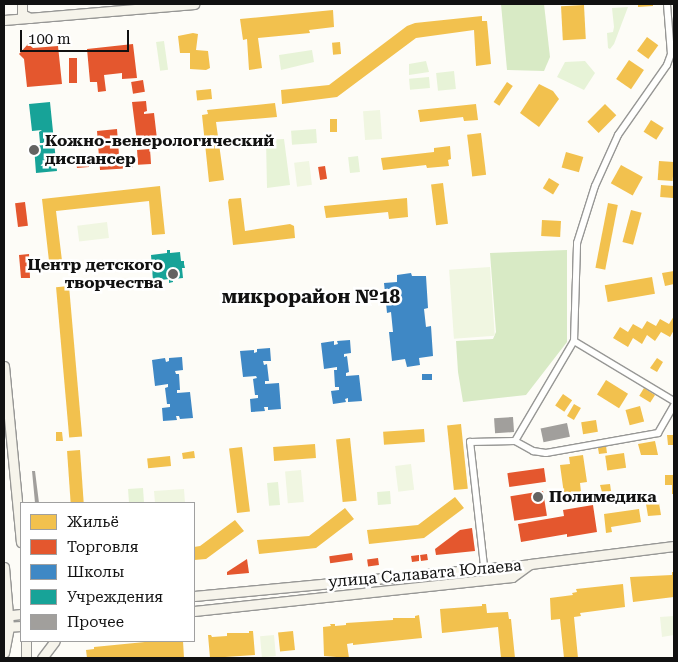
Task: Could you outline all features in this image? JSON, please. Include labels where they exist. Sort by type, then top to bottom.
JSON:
[{"type":"street","points":[[22,4],[22,14],[30,18]]},
{"type":"street","points":[[4,20],[194,4]]},
{"type":"street","points":[[515,441],[574,341],[577,244],[599,176],[618,135],[638,102],[673,55],[667,4]]},
{"type":"street","points":[[486,580],[470,442],[515,441],[532,451],[546,453],[658,433],[674,403],[574,341]]},
{"type":"street","points":[[4,366],[20,532]]},
{"type":"street","points":[[530,564],[674,546]]},
{"type":"street","name":"улица Салавата Юлаева","points":[[195,596],[484,566],[530,564]]},
{"type":"street","name":"улица Салавата Юлаева","points":[[195,611],[512,577],[530,564]]},
{"type":"street","points":[[4,567],[6,615],[4,653]]},
{"type":"street","points":[[419,573],[421,587]]},
{"type":"street","points":[[292,586],[294,600]]},
{"type":"street","points":[[6,615],[20,614]]},
{"type":"street","points":[[6,627],[20,626]]},
{"type":"street","points":[[26,642],[26,658]]},
{"type":"street","points":[[42,658],[54,642]]},
{"type":"green space","points":[[501,4],[544,4],[550,57],[544,71],[507,70]]},
{"type":"green space","points":[[628,7],[614,44],[610,49],[608,48],[607,33],[613,32],[614,27],[612,8]]},
{"type":"green space","points":[[164,41],[168,70],[160,71],[156,42]]},
{"type":"green space","points":[[312,50],[314,62],[281,70],[279,55]]},
{"type":"green space","points":[[426,61],[429,72],[409,75],[409,64]]},
{"type":"green space","points":[[585,61],[595,73],[584,90],[557,77],[565,62]]},
{"type":"green space","points":[[454,71],[456,89],[438,91],[436,73]]},
{"type":"green space","points":[[429,77],[430,88],[410,90],[409,79]]},
{"type":"green space","points":[[380,110],[382,139],[365,140],[363,111]]},
{"type":"green space","points":[[316,129],[317,143],[292,145],[291,131]]},
{"type":"green space","points":[[284,139],[290,185],[267,188],[266,140]]},
{"type":"green space","points":[[358,156],[360,172],[350,173],[348,157]]},
{"type":"green space","points":[[309,161],[312,185],[297,187],[294,163]]},
{"type":"green space","points":[[107,222],[109,238],[79,242],[77,226]]},
{"type":"green space","points":[[567,250],[567,342],[526,395],[463,402],[458,372],[456,341],[493,339],[496,332],[490,253]]},
{"type":"green space","points":[[490,267],[495,336],[454,339],[449,270]]},
{"type":"green space","points":[[411,464],[414,490],[398,492],[395,466]]},
{"type":"green space","points":[[301,470],[304,502],[288,503],[285,471]]},
{"type":"green space","points":[[278,482],[280,505],[269,506],[267,483]]},
{"type":"green space","points":[[143,488],[144,502],[129,502],[128,489]]},
{"type":"green space","points":[[184,489],[185,502],[155,502],[154,491]]},
{"type":"green space","points":[[390,491],[391,504],[378,505],[377,492]]},
{"type":"green space","points":[[674,616],[674,635],[662,637],[660,617]]},
{"type":"green space","points":[[274,635],[276,656],[262,657],[260,636]]},
{"type":"building: Жильё","points":[[638,4],[653,4],[653,6],[638,7]]},
{"type":"building: Жильё","points":[[584,5],[586,39],[563,40],[561,6]]},
{"type":"building: Жильё","points":[[333,10],[334,27],[309,30],[310,33],[258,38],[262,68],[249,70],[247,39],[243,40],[240,19]]},
{"type":"building: Жильё","points":[[482,16],[482,21],[487,21],[491,64],[476,66],[474,30],[416,38],[337,97],[282,104],[281,90],[329,85],[407,26],[415,23]]},
{"type":"building: Жильё","points":[[198,34],[196,50],[208,51],[210,68],[206,70],[190,69],[190,53],[180,53],[178,36]]},
{"type":"building: Жильё","points":[[647,37],[658,45],[648,59],[637,51]]},
{"type":"building: Жильё","points":[[340,42],[341,54],[333,55],[332,43]]},
{"type":"building: Жильё","points":[[629,60],[644,70],[631,89],[616,79]]},
{"type":"building: Жильё","points":[[507,82],[513,86],[499,106],[494,102]]},
{"type":"building: Жильё","points":[[539,84],[553,91],[559,99],[539,127],[520,113]]},
{"type":"building: Жильё","points":[[211,89],[212,99],[197,101],[196,91]]},
{"type":"building: Жильё","points":[[275,103],[277,117],[216,122],[224,180],[209,182],[202,115],[208,114],[207,110]]},
{"type":"building: Жильё","points":[[476,104],[478,120],[464,121],[463,117],[420,122],[418,110]]},
{"type":"building: Жильё","points":[[605,104],[616,115],[599,133],[587,122]]},
{"type":"building: Жильё","points":[[330,119],[337,119],[337,132],[330,132]]},
{"type":"building: Жильё","points":[[651,120],[664,128],[656,140],[644,132]]},
{"type":"building: Жильё","points":[[481,133],[486,175],[472,176],[467,135]]},
{"type":"building: Жильё","points":[[450,146],[451,159],[448,160],[449,166],[427,168],[426,165],[383,170],[381,158],[434,152],[434,148]]},
{"type":"building: Жильё","points":[[566,152],[583,157],[579,172],[562,167]]},
{"type":"building: Жильё","points":[[659,161],[674,162],[673,181],[658,180]]},
{"type":"building: Жильё","points":[[621,165],[643,177],[633,195],[611,183]]},
{"type":"building: Жильё","points":[[549,178],[559,184],[553,194],[543,188]]},
{"type":"building: Жильё","points":[[443,183],[448,224],[436,225],[431,184]]},
{"type":"building: Жильё","points":[[661,185],[674,186],[673,198],[660,197]]},
{"type":"building: Жильё","points":[[160,186],[165,234],[152,235],[149,201],[56,211],[63,269],[50,270],[42,199]]},
{"type":"building: Жильё","points":[[241,198],[245,231],[290,224],[294,226],[295,238],[233,245],[228,202],[229,199]]},
{"type":"building: Жильё","points":[[407,198],[408,217],[389,219],[388,212],[326,218],[324,206]]},
{"type":"building: Жильё","points":[[608,203],[618,205],[605,270],[595,268]]},
{"type":"building: Жильё","points":[[631,210],[642,213],[633,245],[622,242]]},
{"type":"building: Жильё","points":[[542,220],[561,221],[560,237],[541,236]]},
{"type":"building: Жильё","points":[[674,271],[674,284],[665,286],[662,273]]},
{"type":"building: Жильё","points":[[652,277],[655,294],[608,302],[605,285]]},
{"type":"building: Жильё","points":[[69,286],[82,436],[69,438],[56,287]]},
{"type":"building: Жильё","points":[[674,316],[674,330],[670,337],[661,332],[655,341],[647,335],[642,344],[633,338],[628,347],[613,338],[620,327],[628,332],[633,324],[642,329],[647,321],[656,326],[660,319],[669,324]]},
{"type":"building: Жильё","points":[[657,358],[663,362],[657,372],[650,368]]},
{"type":"building: Жильё","points":[[606,380],[628,394],[619,408],[597,394]]},
{"type":"building: Жильё","points":[[644,388],[655,395],[650,403],[639,396]]},
{"type":"building: Жильё","points":[[563,394],[572,400],[564,412],[555,406]]},
{"type":"building: Жильё","points":[[574,404],[581,408],[574,420],[567,416]]},
{"type":"building: Жильё","points":[[640,406],[644,421],[630,425],[626,410]]},
{"type":"building: Жильё","points":[[596,420],[598,432],[583,434],[581,422]]},
{"type":"building: Жильё","points":[[461,424],[468,489],[454,490],[447,425]]},
{"type":"building: Жильё","points":[[424,429],[425,442],[384,445],[383,432]]},
{"type":"building: Жильё","points":[[56,432],[62,432],[63,441],[56,441]]},
{"type":"building: Жильё","points":[[667,435],[674,435],[674,445],[668,445]]},
{"type":"building: Жильё","points":[[350,438],[357,501],[343,502],[336,439]]},
{"type":"building: Жильё","points":[[655,441],[658,455],[641,455],[638,444]]},
{"type":"building: Жильё","points":[[315,444],[316,458],[274,461],[273,447]]},
{"type":"building: Жильё","points":[[606,446],[607,453],[599,454],[598,448]]},
{"type":"building: Жильё","points":[[242,447],[250,512],[237,513],[229,449]]},
{"type":"building: Жильё","points":[[80,450],[84,502],[71,502],[67,451]]},
{"type":"building: Жильё","points":[[194,451],[195,458],[183,459],[182,453]]},
{"type":"building: Жильё","points":[[624,453],[626,468],[607,470],[605,456]]},
{"type":"building: Жильё","points":[[583,455],[587,482],[580,483],[581,492],[564,494],[560,465],[570,464],[569,457]]},
{"type":"building: Жильё","points":[[170,456],[171,466],[148,468],[147,458]]},
{"type":"building: Жильё","points":[[665,475],[674,475],[674,494],[672,494],[672,485],[665,485]]},
{"type":"building: Жильё","points":[[610,484],[611,491],[602,492],[600,485]]},
{"type":"building: Жильё","points":[[455,497],[464,508],[424,538],[369,544],[367,530],[418,525]]},
{"type":"building: Жильё","points":[[659,503],[661,515],[648,516],[646,504]]},
{"type":"building: Жильё","points":[[345,508],[354,519],[316,548],[259,554],[257,540],[309,536]]},
{"type":"building: Жильё","points":[[639,509],[641,522],[611,527],[612,532],[606,533],[604,514]]},
{"type":"building: Жильё","points":[[235,520],[244,531],[206,559],[195,560],[195,547],[200,546]]},
{"type":"building: Жильё","points":[[672,572],[674,572],[674,597],[633,602],[630,577],[672,575]]},
{"type":"building: Жильё","points":[[623,584],[625,607],[580,613],[581,616],[574,617],[578,658],[564,658],[560,619],[551,620],[550,598],[573,595],[572,593],[577,592],[576,589]]},
{"type":"building: Жильё","points":[[482,604],[486,604],[487,613],[508,612],[509,619],[511,619],[515,658],[501,658],[498,627],[442,633],[440,609],[482,606]]},
{"type":"building: Жильё","points":[[419,615],[422,638],[347,644],[349,658],[324,656],[323,627],[331,626],[330,624],[335,624],[335,626],[346,625],[346,623],[393,620],[393,618],[415,618],[415,616]]},
{"type":"building: Жильё","points":[[249,631],[253,631],[255,655],[210,658],[208,635],[212,637],[227,636],[227,633],[249,633]]},
{"type":"building: Жильё","points":[[293,631],[295,650],[280,651],[278,633]]},
{"type":"building: Жильё","points":[[145,642],[183,642],[184,658],[87,658],[86,650],[94,649],[94,647]]},
{"type":"building: Торговля","points":[[28,44],[33,48],[58,46],[62,84],[27,87],[24,59],[19,54]]},
{"type":"building: Торговля","points":[[133,44],[137,78],[122,79],[122,73],[104,75],[106,91],[98,92],[97,82],[90,82],[87,49]]},
{"type":"building: Торговля","points":[[69,58],[77,58],[77,83],[69,83]]},
{"type":"building: Торговля","points":[[143,80],[145,92],[133,94],[131,82]]},
{"type":"building: Торговля","points":[[146,101],[147,111],[144,114],[154,113],[157,139],[137,142],[132,102]]},
{"type":"building: Торговля","points":[[117,129],[119,155],[132,154],[133,168],[100,170],[97,131]]},
{"type":"building: Торговля","points":[[150,149],[151,164],[138,165],[137,150]]},
{"type":"building: Торговля","points":[[88,160],[89,167],[77,168],[76,162]]},
{"type":"building: Торговля","points":[[325,166],[327,179],[320,180],[318,167]]},
{"type":"building: Торговля","points":[[25,202],[28,226],[18,227],[15,203]]},
{"type":"building: Торговля","points":[[29,254],[30,278],[21,278],[19,255]]},
{"type":"building: Торговля","points":[[544,468],[546,482],[509,487],[507,473]]},
{"type":"building: Торговля","points":[[543,491],[547,516],[514,521],[510,496]]},
{"type":"building: Торговля","points":[[593,505],[597,532],[567,537],[567,534],[521,542],[518,524],[564,516],[563,510]]},
{"type":"building: Торговля","points":[[472,528],[475,551],[436,555],[435,549],[460,530]]},
{"type":"building: Торговля","points":[[352,553],[353,560],[330,563],[329,556]]},
{"type":"building: Торговля","points":[[427,554],[428,560],[421,561],[420,555]]},
{"type":"building: Торговля","points":[[419,555],[419,561],[412,562],[411,556]]},
{"type":"building: Торговля","points":[[378,558],[379,565],[368,566],[367,560]]},
{"type":"building: Торговля","points":[[247,559],[249,573],[227,575],[227,572]]},
{"type":"building: Школы","points":[[411,273],[412,276],[426,276],[428,308],[424,309],[426,327],[431,326],[433,356],[419,358],[420,365],[407,367],[405,359],[392,361],[389,332],[393,332],[391,312],[387,313],[384,283],[397,282],[397,275]]},
{"type":"building: Школы","points":[[350,340],[351,353],[344,354],[344,357],[347,356],[349,372],[346,373],[346,376],[359,375],[362,401],[348,402],[348,398],[345,399],[346,402],[333,404],[331,391],[339,390],[339,387],[335,387],[334,370],[337,370],[337,367],[324,369],[321,343],[334,341],[334,345],[338,344],[337,341]]},
{"type":"building: Школы","points":[[270,348],[271,361],[263,361],[264,365],[267,364],[269,381],[265,381],[265,384],[279,383],[281,409],[268,410],[268,407],[264,407],[265,411],[251,412],[250,399],[258,398],[258,395],[255,395],[253,379],[257,378],[256,376],[243,377],[240,351],[254,350],[254,353],[257,352],[257,349]]},
{"type":"building: Школы","points":[[182,357],[183,370],[175,371],[176,374],[179,374],[180,390],[177,390],[177,393],[190,392],[193,418],[180,419],[179,416],[176,416],[177,420],[163,421],[162,408],[170,407],[170,404],[167,404],[165,388],[168,387],[168,384],[155,386],[152,360],[165,358],[166,362],[169,361],[169,358]]},
{"type":"building: Школы","points":[[422,374],[432,374],[432,380],[422,380]]},
{"type":"building: Учреждения","points":[[50,102],[57,171],[36,173],[34,146],[44,145],[40,143],[39,132],[42,130],[32,131],[29,104]]},
{"type":"building: Учреждения","points":[[167,250],[170,250],[170,253],[180,252],[181,261],[184,261],[185,268],[182,268],[183,278],[173,279],[173,282],[169,283],[169,279],[153,281],[151,255],[167,253]]},
{"type":"building: Прочее","points":[[513,417],[514,432],[495,433],[494,418]]},
{"type":"building: Прочее","points":[[567,423],[570,437],[544,442],[541,429]]},
{"type":"building: Прочее","points":[[32,471],[35,471],[39,502],[35,502]]},
{"type":"place","name":"Кожно-венерологический диспансер","points":[[34,150]]},
{"type":"place","name":"Центр детского творчества","points":[[173,274]]},
{"type":"place","name":"Полимедика","points":[[538,497]]},
{"type":"district","name":"микрорайон №18","points":[[311,297]]}]
